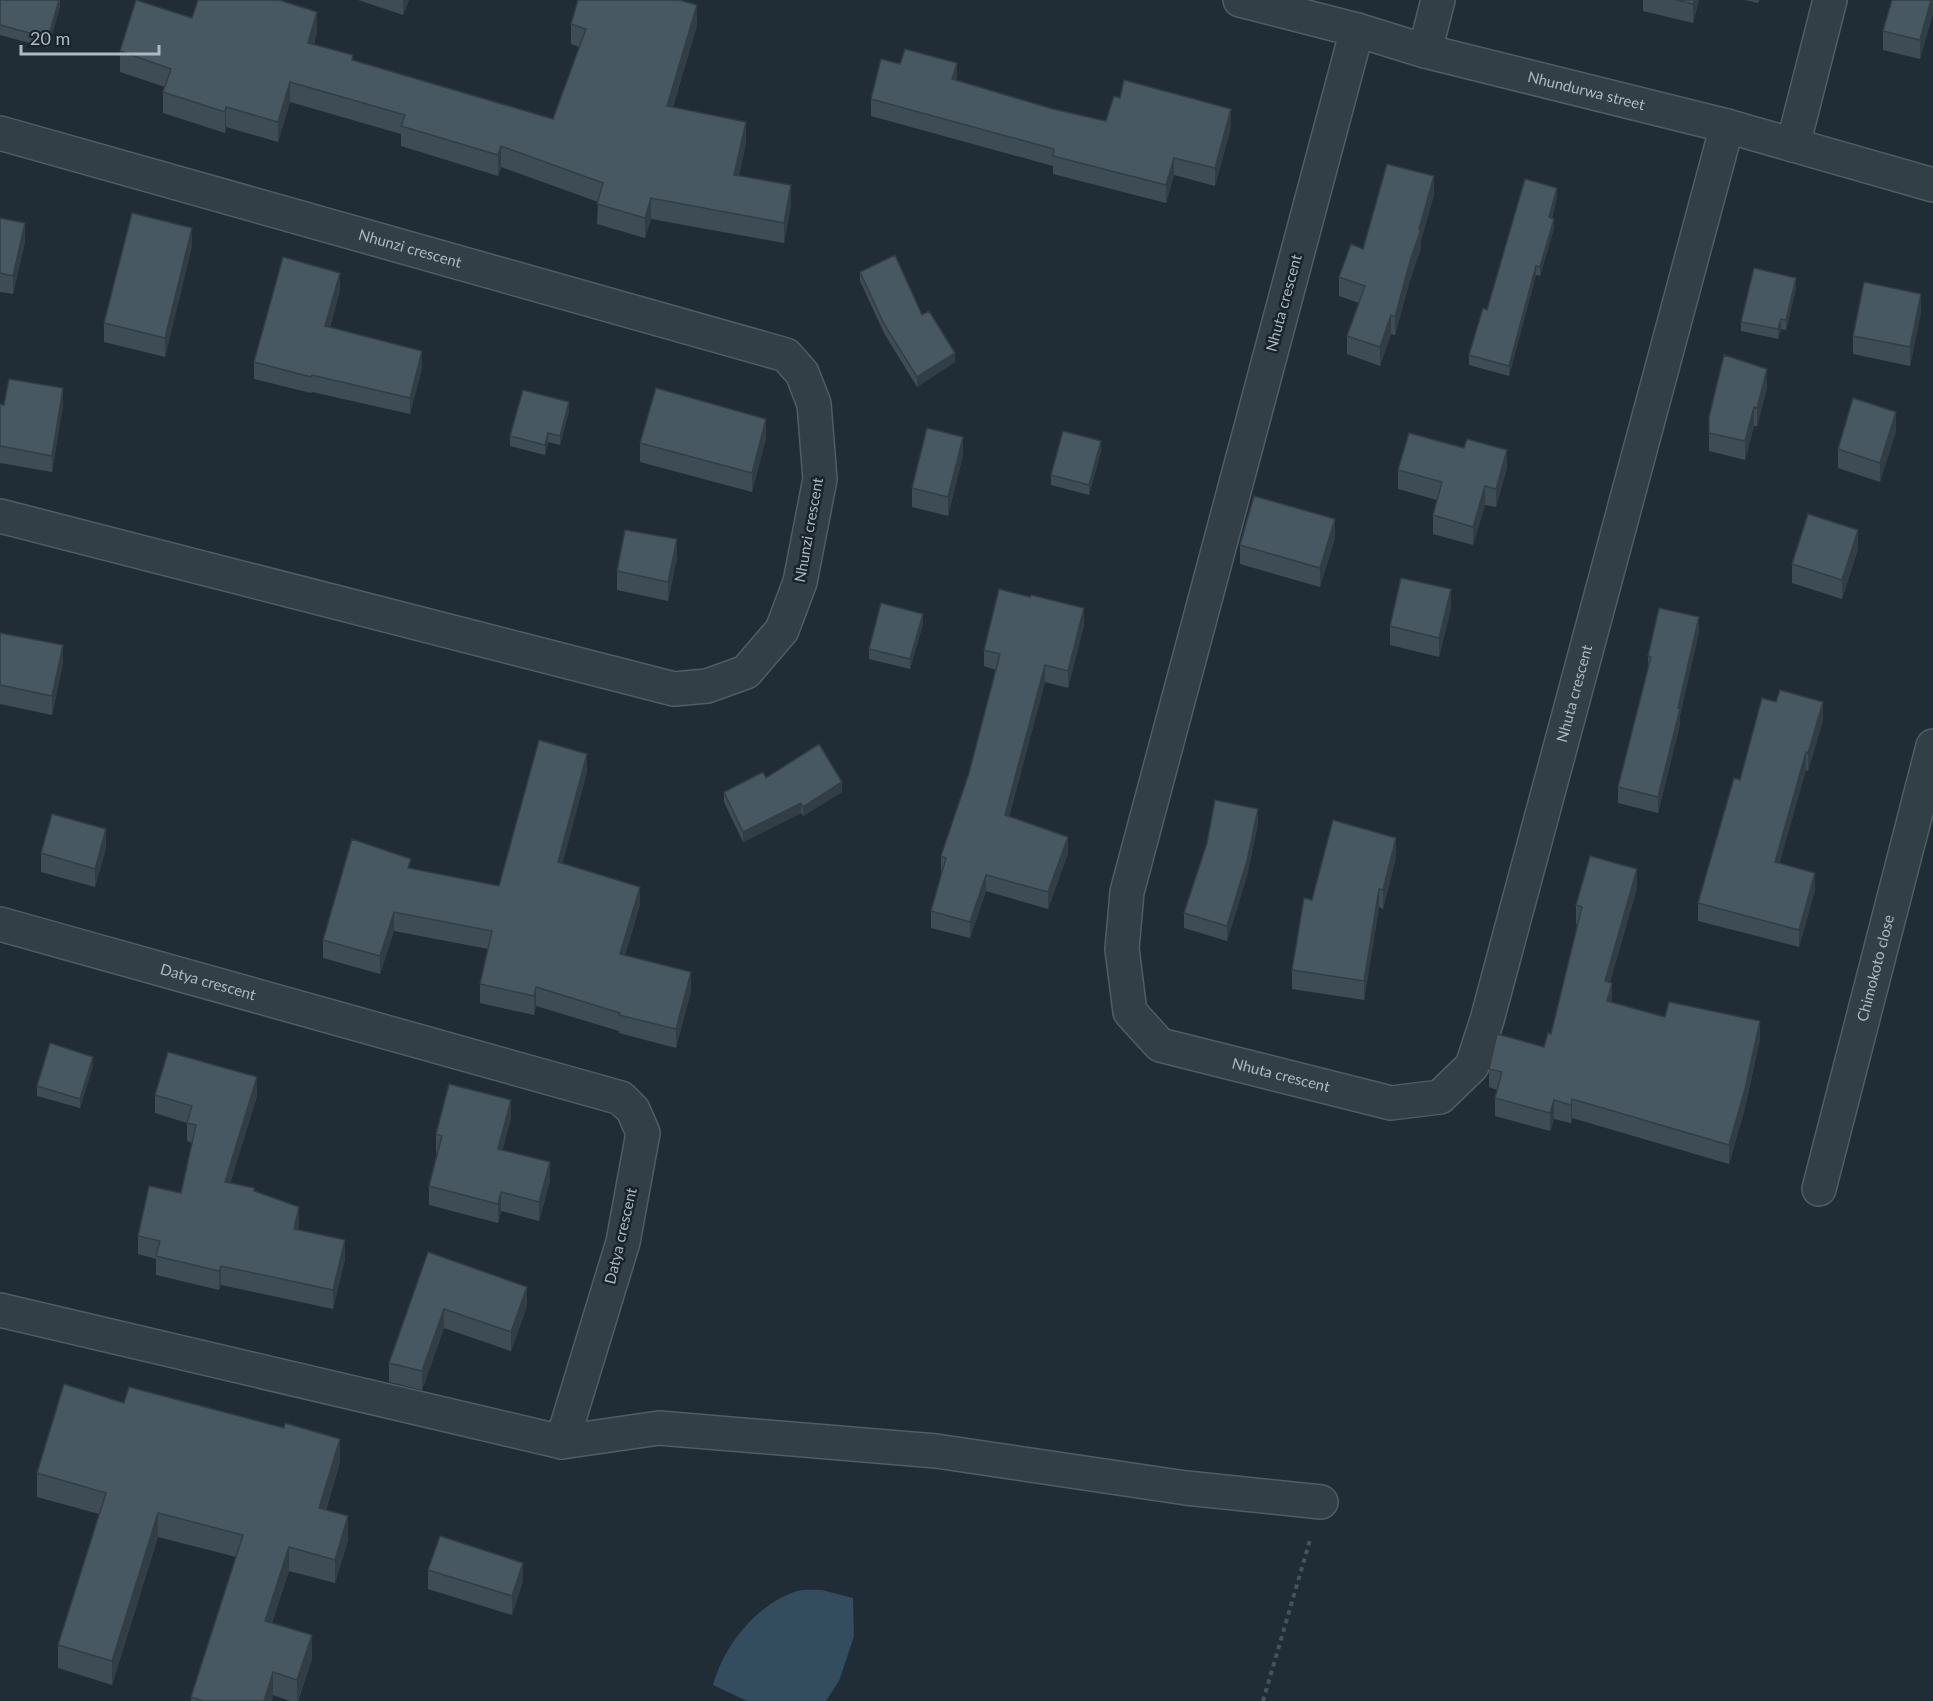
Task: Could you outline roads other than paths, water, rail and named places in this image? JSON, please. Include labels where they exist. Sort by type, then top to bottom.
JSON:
[{"type":"street","name":"Nhundurwa street","points":[[1240,0],[1357,30],[1425,51],[1727,126],[1933,185]]},
{"type":"street","points":[[1425,51],[1438,0]]},
{"type":"street","points":[[1793,145],[1830,0]]},
{"type":"street","name":"Nhuta crescent","points":[[1357,30],[1127,892],[1122,949],[1130,1012],[1161,1046],[1391,1103],[1440,1097],[1472,1066],[1490,1008],[1727,126]]},
{"type":"street","name":"Nhunzi crescent","points":[[0,133],[786,354],[802,374],[814,404],[820,479],[800,582],[782,630],[746,672],[707,686],[674,689],[0,516]]},
{"type":"street","name":"Chimokoto close","points":[[1819,1189],[1933,746]]},
{"type":"street","name":"Datya crescent","points":[[0,924],[621,1098],[633,1110],[643,1133],[623,1242],[561,1442]]},
{"type":"street","points":[[0,1310],[561,1442],[658,1428],[936,1451],[1186,1488],[1321,1502]]},
{"type":"water","points":[[822,1590],[853,1598],[854,1636],[839,1681],[826,1701],[747,1701],[713,1685],[733,1642],[754,1617],[780,1598],[794,1592]]}]
